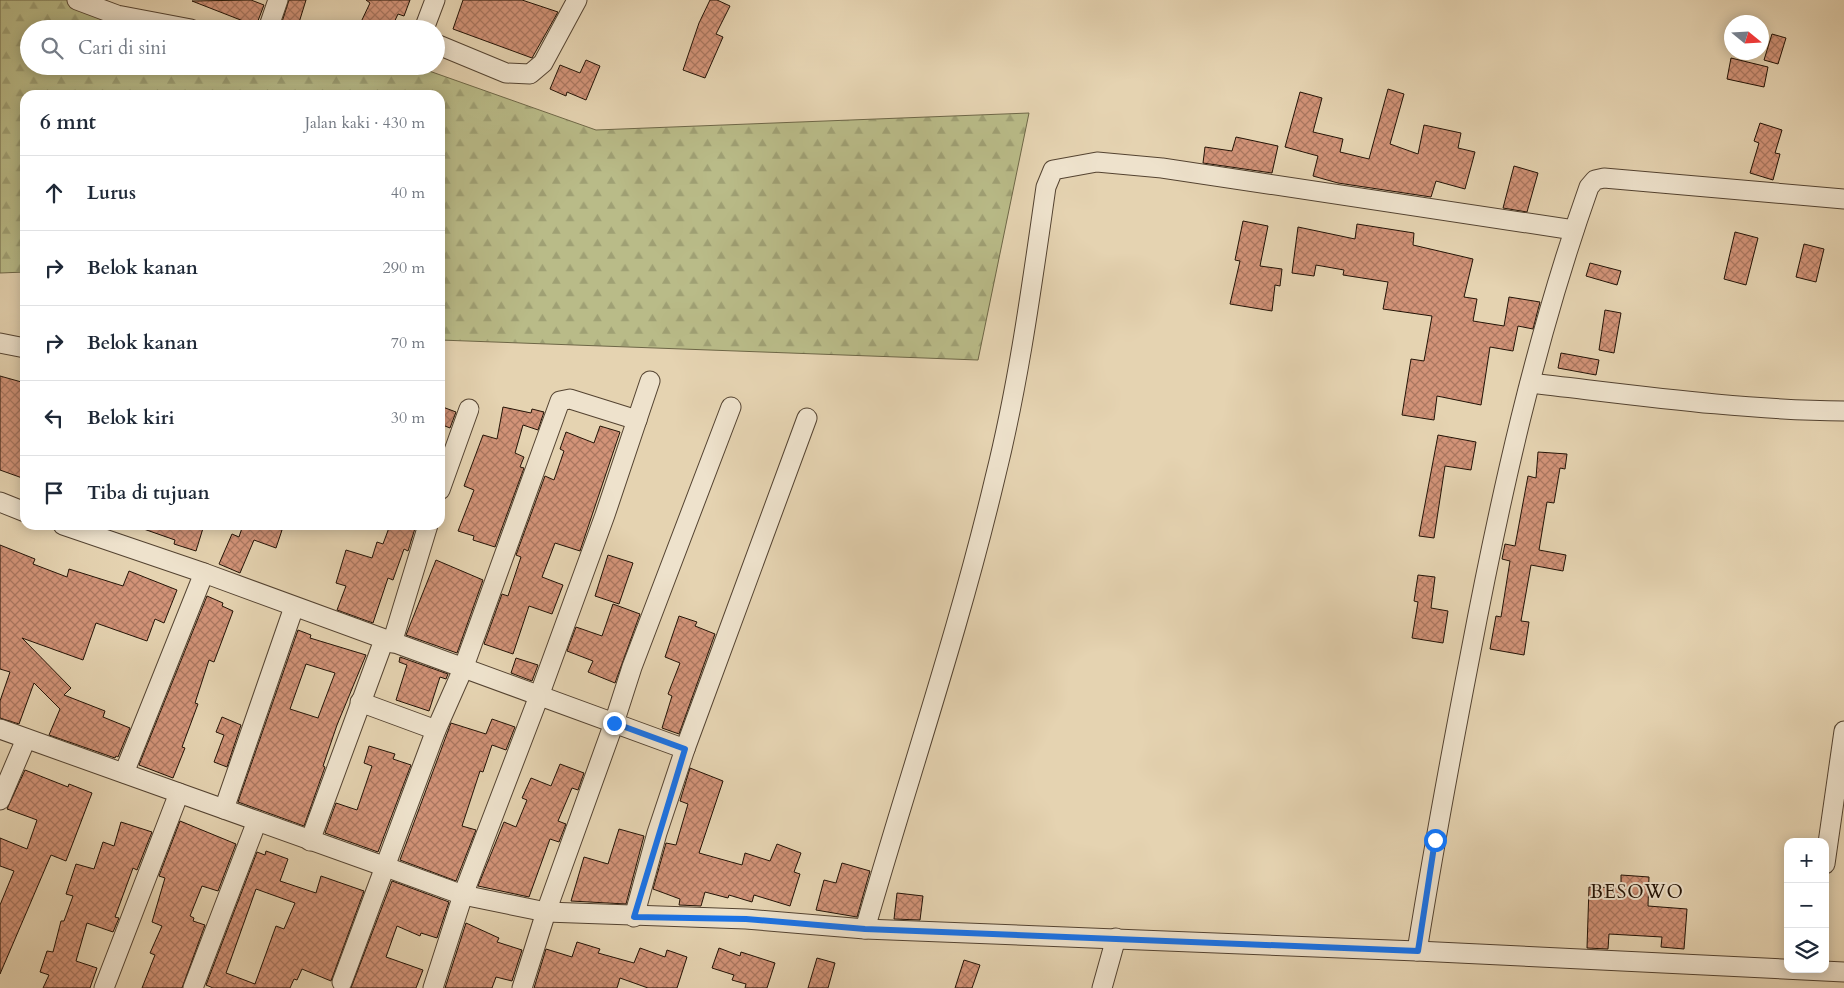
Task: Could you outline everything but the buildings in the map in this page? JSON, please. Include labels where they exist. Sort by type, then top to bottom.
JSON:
[{"type":"street","points":[[77,0],[120,8],[161,20]]},
{"type":"street","points":[[271,20],[278,0]]},
{"type":"street","points":[[427,20],[435,0]]},
{"type":"street","points":[[445,48],[506,73],[530,74],[543,63],[576,0]]},
{"type":"street","points":[[865,929],[961,606],[995,478],[1025,336],[1046,186],[1053,170],[1097,162],[1162,168],[1574,230]]},
{"type":"street","points":[[1418,951],[1435,840],[1495,522],[1530,383],[1574,230],[1589,187],[1595,180],[1604,178],[1844,199]]},
{"type":"street","points":[[0,343],[20,347]]},
{"type":"street","points":[[433,988],[463,895],[539,696],[605,515],[650,380]]},
{"type":"street","points":[[1530,383],[1688,402],[1801,411],[1844,412]]},
{"type":"street","points":[[342,982],[436,730],[463,669],[560,400],[570,399],[637,420]]},
{"type":"street","points":[[522,988],[546,912],[632,668],[731,407]]},
{"type":"street","points":[[445,476],[469,409]]},
{"type":"street","points":[[634,917],[685,749],[807,418]]},
{"type":"street","points":[[0,502],[20,510]]},
{"type":"street","points":[[77,530],[204,574],[685,749]]},
{"type":"street","points":[[310,841],[360,702],[388,641],[426,530]]},
{"type":"street","points":[[124,773],[204,574]]},
{"type":"street","points":[[224,809],[294,607]]},
{"type":"street","points":[[360,702],[436,730]]},
{"type":"street","points":[[0,729],[463,895],[546,912],[634,917],[746,919],[865,929],[1418,951],[1784,970]]},
{"type":"street","points":[[1829,838],[1844,731]]},
{"type":"street","points":[[0,800],[26,739]]},
{"type":"street","points":[[104,988],[179,793]]},
{"type":"street","points":[[193,988],[257,821]]},
{"type":"street","points":[[1102,988],[1116,938]]},
{"type":"street","points":[[1829,972],[1844,972]]},
{"type":"green space","points":[[0,0],[94,0],[126,20],[20,20],[20,75],[440,75],[596,130],[1029,113],[978,360],[445,340],[445,90],[20,90],[20,272],[0,273]]},
{"type":"district","name":"BESOWO","points":[[1637,892]]},
{"type":"route","points":[[614,723],[685,749],[634,917],[746,919],[865,929],[1418,951],[1435,840]]}]
